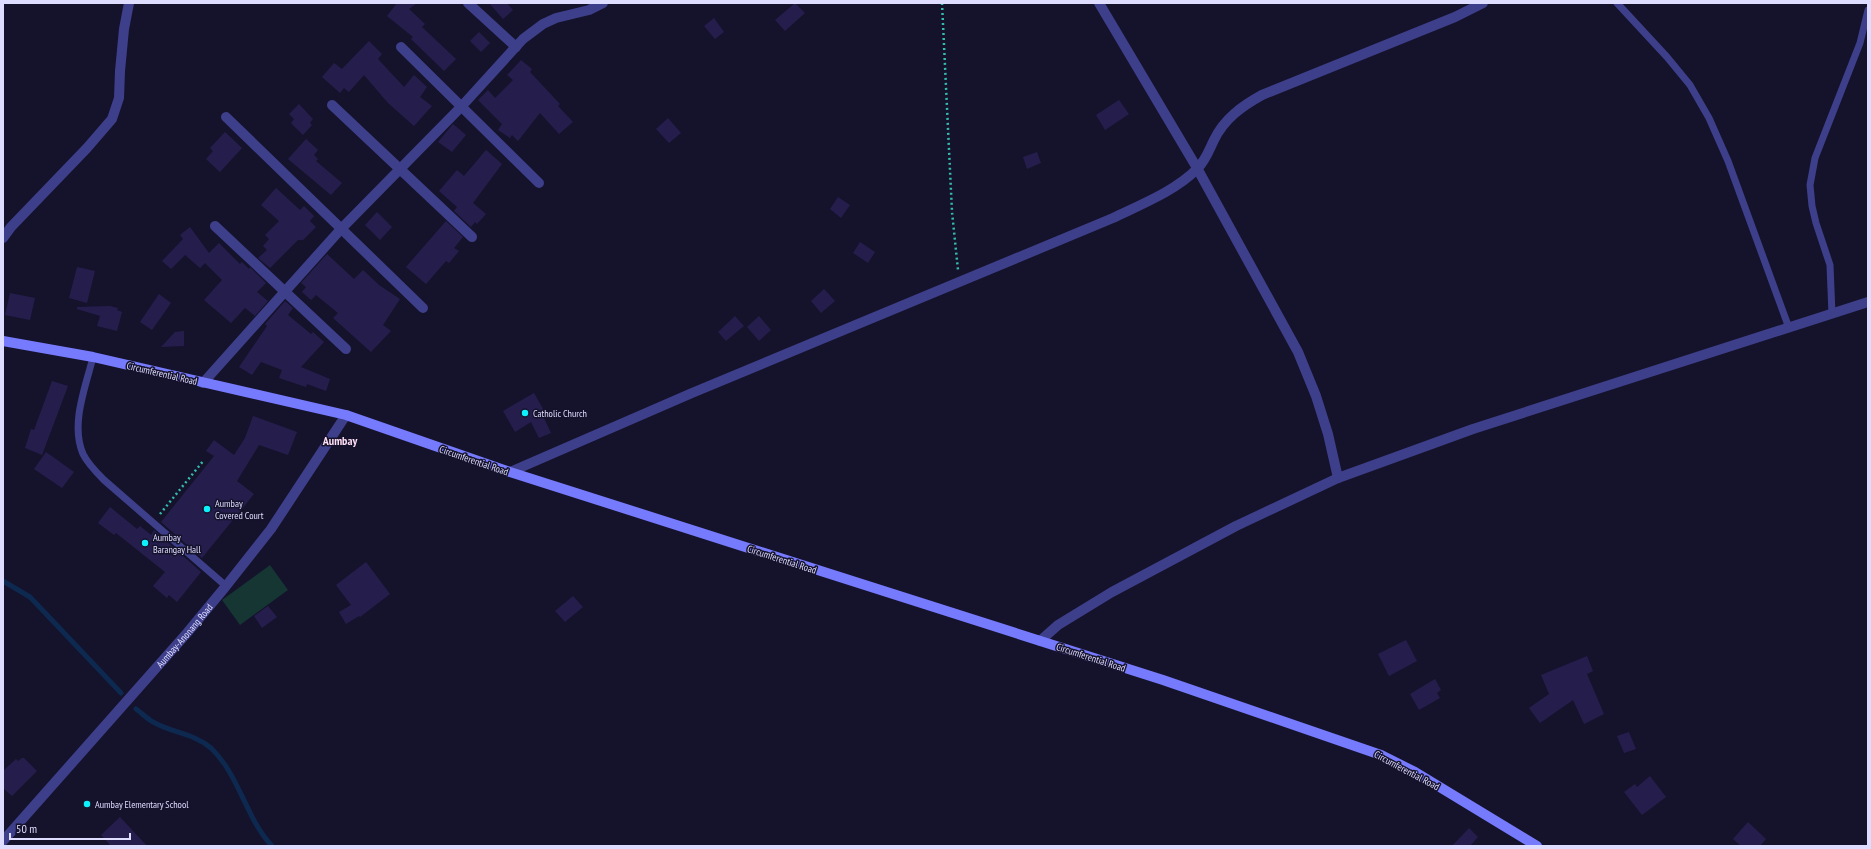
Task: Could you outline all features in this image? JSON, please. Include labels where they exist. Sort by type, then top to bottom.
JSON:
[{"type":"main road","name":"Circumferential Road","points":[[3,341],[93,357],[346,415],[510,472],[1177,685],[1382,755],[1415,772],[1537,846]]},
{"type":"street","points":[[3,238],[11,227],[87,148],[112,119],[119,98],[124,29],[129,3]]},
{"type":"street","points":[[468,3],[516,47]]},
{"type":"street","points":[[203,383],[285,290],[400,168],[461,107],[531,31],[556,18],[589,10],[603,3]]},
{"type":"street","points":[[1099,3],[1197,168],[1298,352],[1316,396],[1328,434],[1338,478]]},
{"type":"street","points":[[510,472],[692,393],[1113,218],[1178,184],[1197,168],[1207,156],[1214,139],[1222,128],[1235,113],[1247,103],[1262,95],[1448,20],[1483,3]]},
{"type":"street","points":[[401,47],[539,183]]},
{"type":"street","points":[[332,105],[472,237]]},
{"type":"street","points":[[226,117],[423,308]]},
{"type":"street","points":[[215,226],[285,290],[346,349]]},
{"type":"street","points":[[1040,641],[1058,625],[1112,592],[1236,526],[1338,478],[1473,428],[1868,302]]},
{"type":"street","name":"Aumbay-Anonang Road","points":[[3,841],[187,633],[226,586],[283,512],[346,415]]},
{"type":"lane","points":[[1617,3],[1667,57],[1690,85],[1709,118],[1728,161],[1789,328]]},
{"type":"lane","points":[[1832,314],[1830,265],[1816,223],[1812,206],[1810,185],[1815,158],[1860,43],[1868,10]]},
{"type":"lane","points":[[93,357],[79,414],[79,444],[83,455],[92,468],[152,524],[226,586]]},
{"type":"path","points":[[942,3],[952,204],[959,283]]},
{"type":"path","points":[[152,524],[204,460]]},
{"type":"green space","points":[[270,565],[288,590],[240,625],[222,600]]},
{"type":"building","points":[[397,3],[417,3],[409,9],[425,24],[422,27],[456,59],[444,71],[411,39],[413,37],[387,16]]},
{"type":"building","points":[[489,3],[507,3],[513,10],[503,19]]},
{"type":"building","points":[[795,3],[805,13],[785,31],[775,20]]},
{"type":"building","points":[[714,18],[724,32],[715,39],[704,26]]},
{"type":"building","points":[[479,32],[490,43],[481,52],[470,41]]},
{"type":"building","points":[[369,41],[382,54],[378,59],[404,87],[414,75],[427,87],[420,97],[432,106],[414,126],[388,103],[364,75],[349,92],[344,88],[340,93],[322,77],[334,63],[342,69]]},
{"type":"building","points":[[521,60],[532,69],[530,72],[560,104],[558,106],[573,122],[559,134],[540,113],[518,141],[512,135],[510,138],[498,130],[502,124],[478,100],[488,90],[495,98],[513,80],[507,75]]},
{"type":"building","points":[[1119,100],[1129,114],[1105,130],[1096,115]]},
{"type":"building","points":[[299,104],[313,119],[310,123],[312,125],[303,135],[291,123],[294,119],[289,114]]},
{"type":"building","points":[[668,118],[681,133],[669,143],[656,129]]},
{"type":"building","points":[[453,124],[466,135],[452,152],[438,142]]},
{"type":"building","points":[[225,132],[242,148],[220,172],[206,159],[213,151],[210,148]]},
{"type":"building","points":[[306,139],[318,150],[314,155],[318,159],[316,161],[342,183],[331,195],[288,159]]},
{"type":"building","points":[[486,150],[502,164],[473,203],[486,214],[477,224],[475,222],[471,227],[454,211],[457,207],[439,191],[457,170],[464,176]]},
{"type":"building","points":[[1037,152],[1041,163],[1027,169],[1023,157]]},
{"type":"building","points":[[276,188],[300,210],[304,206],[314,216],[310,221],[316,227],[303,240],[298,240],[270,268],[258,258],[267,250],[263,246],[269,239],[265,235],[279,221],[261,205]]},
{"type":"building","points":[[838,197],[850,205],[841,218],[830,209]]},
{"type":"building","points":[[377,212],[392,227],[380,240],[365,225]]},
{"type":"building","points":[[446,221],[463,237],[454,248],[459,251],[449,263],[446,261],[426,284],[406,267]]},
{"type":"building","points":[[190,227],[209,253],[219,243],[240,264],[242,262],[249,269],[250,267],[266,283],[257,292],[268,301],[255,316],[245,308],[231,323],[204,300],[222,280],[205,263],[200,268],[185,255],[171,269],[162,261],[183,239],[180,235]]},
{"type":"building","points":[[860,242],[875,252],[868,263],[853,253]]},
{"type":"building","points":[[327,254],[354,279],[363,270],[379,285],[400,299],[383,325],[391,331],[371,352],[333,318],[338,313],[316,295],[311,300],[302,292],[306,287],[301,283]]},
{"type":"building","points":[[77,267],[95,271],[87,303],[69,298]]},
{"type":"building","points":[[824,289],[835,301],[821,313],[811,301]]},
{"type":"building","points":[[10,293],[35,298],[30,320],[5,315]]},
{"type":"building","points":[[159,294],[171,303],[152,330],[140,322]]},
{"type":"building","points":[[285,301],[293,308],[288,315],[311,334],[313,332],[324,342],[301,367],[330,379],[326,391],[307,384],[306,387],[279,378],[282,370],[261,362],[252,375],[239,367],[267,326],[265,324]]},
{"type":"building","points":[[110,306],[118,308],[117,310],[122,312],[117,331],[97,326],[100,316],[77,309],[77,307]]},
{"type":"building","points":[[735,316],[744,326],[726,341],[718,332]]},
{"type":"building","points":[[759,316],[771,330],[759,341],[747,327]]},
{"type":"building","points":[[184,331],[184,346],[161,347],[175,332]]},
{"type":"building","points":[[52,381],[68,386],[42,455],[25,448],[31,429],[34,430]]},
{"type":"building","name":"Catholic Church","points":[[534,393],[546,414],[543,416],[551,433],[539,438],[531,422],[515,432],[503,411]]},
{"type":"building","name":"Aumbay Covered Court","points":[[253,416],[297,432],[288,455],[259,445],[237,481],[254,494],[202,558],[161,522],[214,456],[206,451],[214,440],[234,455],[245,438]]},
{"type":"building","points":[[46,452],[74,472],[62,488],[34,469]]},
{"type":"building","points":[[110,507],[137,529],[140,526],[151,535],[154,530],[201,572],[177,602],[169,595],[167,598],[153,586],[165,572],[116,533],[114,535],[98,523]]},
{"type":"building","points":[[366,562],[390,594],[360,617],[359,616],[346,624],[339,612],[351,605],[336,585]]},
{"type":"building","points":[[573,596],[583,607],[565,622],[555,611]]},
{"type":"building","points":[[268,606],[277,617],[262,628],[254,616]]},
{"type":"building","points":[[1406,640],[1417,661],[1389,676],[1378,654]]},
{"type":"building","points":[[1587,656],[1593,671],[1587,674],[1604,714],[1584,724],[1573,700],[1540,723],[1529,708],[1549,694],[1541,675]]},
{"type":"building","points":[[1435,679],[1441,690],[1437,693],[1440,698],[1419,710],[1410,694]]},
{"type":"building","points":[[1629,732],[1636,749],[1624,753],[1617,736]]},
{"type":"building","points":[[24,758],[37,771],[12,796],[3,788],[3,771],[16,759],[18,761]]},
{"type":"building","points":[[1650,776],[1666,797],[1642,815],[1624,792],[1635,784],[1637,787]]},
{"type":"building","points":[[120,817],[147,846],[111,846],[101,835]]},
{"type":"building","points":[[1748,822],[1766,839],[1760,846],[1741,846],[1733,839]]},
{"type":"building","points":[[1469,828],[1478,837],[1470,846],[1452,846]]},
{"type":"waterway","points":[[3,581],[30,597],[121,693]]},
{"type":"waterway","points":[[136,709],[152,722],[205,743],[211,748],[229,771],[249,811],[263,835],[272,846]]},
{"type":"place","name":"Catholic Church","points":[[525,413]]},
{"type":"place","name":"Aumbay Covered Court","points":[[207,509]]},
{"type":"place","name":"Aumbay Barangay Hall","points":[[145,543]]},
{"type":"place","name":"Aumbay Elementary School","points":[[87,804]]},
{"type":"district","name":"Aumbay","points":[[340,441]]}]
